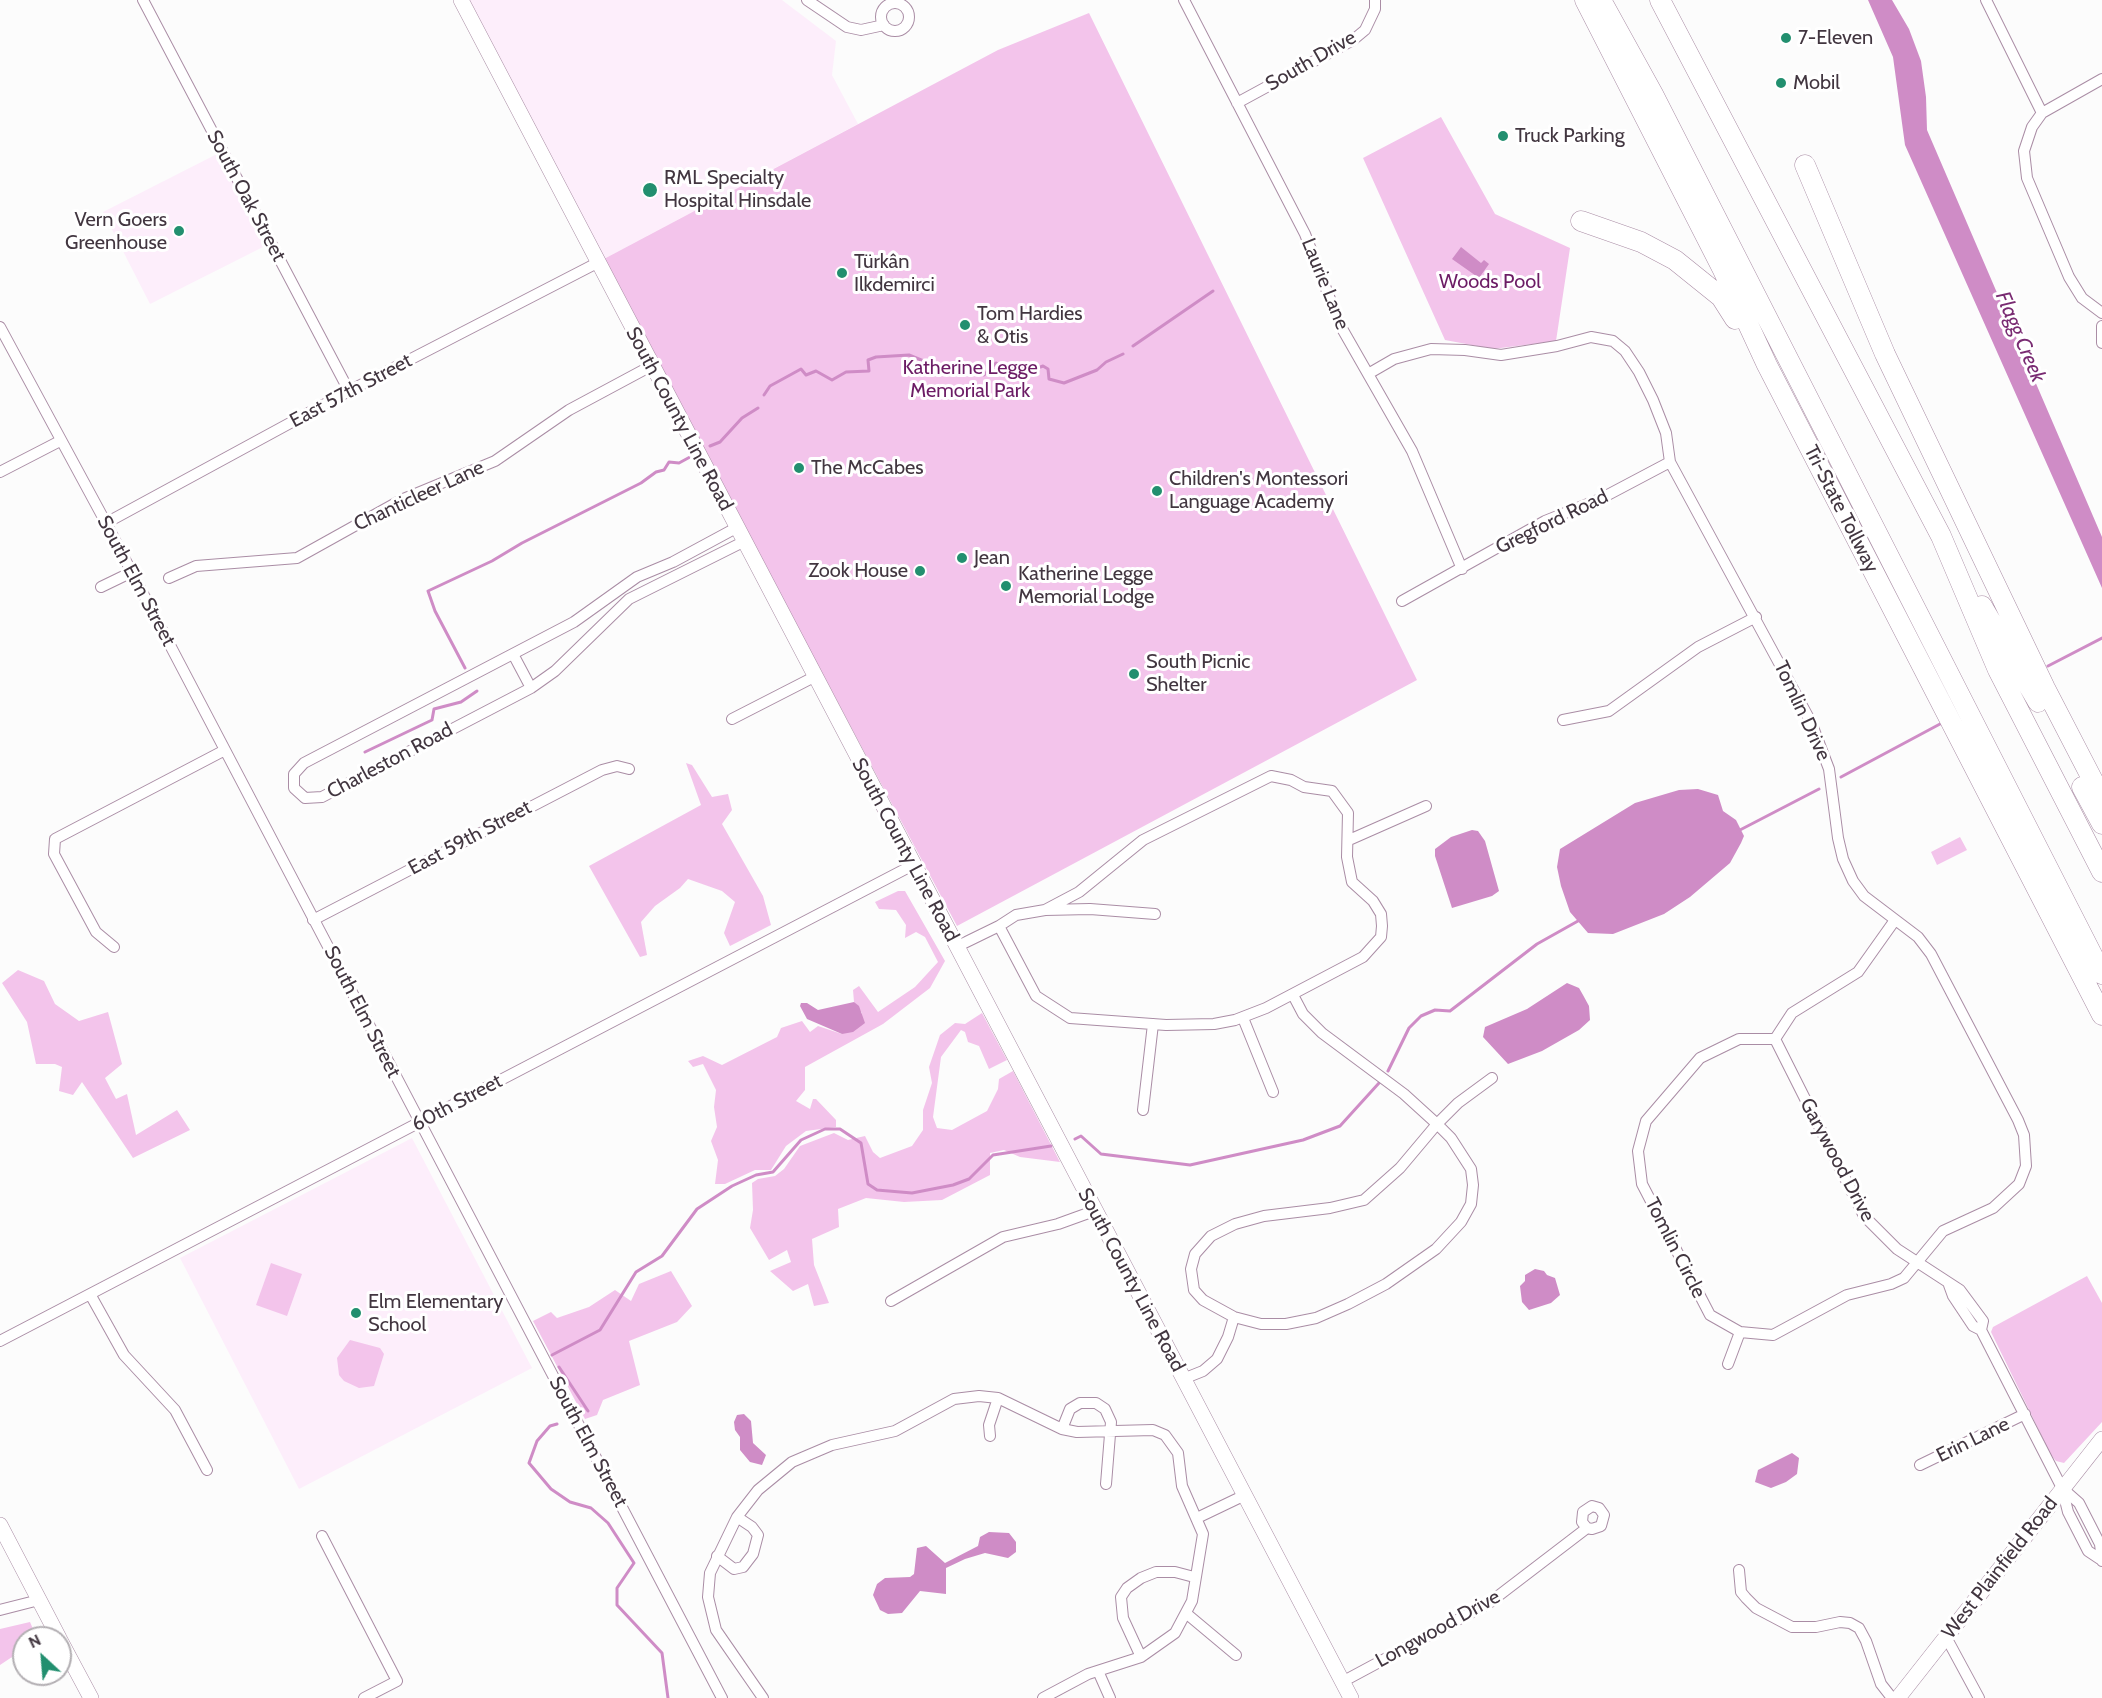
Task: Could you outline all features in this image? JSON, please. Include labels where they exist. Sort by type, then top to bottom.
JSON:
[{"type":"highway","name":"Tri-State Tollway","points":[[1585,0],[1723,270],[1767,365],[2102,1015]]},
{"type":"highway","name":"Tri-State Tollway","points":[[1601,0],[1653,94],[2102,974]]},
{"type":"highway","points":[[1659,0],[1941,536],[2036,697],[2102,824]]},
{"type":"highway","points":[[1804,165],[1885,354],[2045,688],[2102,798]]},
{"type":"highway","points":[[1581,221],[1641,242],[1675,260],[1720,297],[1767,365]]},
{"type":"highway","points":[[1941,536],[1998,670],[2102,872]]},
{"type":"main road","name":"South County Line Road","points":[[461,0],[1351,1698]]},
{"type":"main road","name":"West Plainfield Road","points":[[1898,1698],[2102,1439]]},
{"type":"main road","points":[[0,1525],[53,1626]]},
{"type":"main road","points":[[72,1662],[91,1698]]},
{"type":"street","name":"South Oak Street","points":[[143,0],[349,391]]},
{"type":"street","points":[[807,0],[847,27],[861,30],[884,25]]},
{"type":"street","name":"Laurie Lane","points":[[1184,0],[1305,234],[1340,324],[1412,451],[1462,569]]},
{"type":"street","points":[[1986,0],[2042,113]]},
{"type":"street","name":"South Drive","points":[[1238,103],[1353,40],[1365,30],[1375,4]]},
{"type":"street","points":[[2102,79],[2042,113],[2022,136],[2024,166],[2042,214],[2075,288],[2091,307],[2102,313]]},
{"type":"street","name":"East 57th Street","points":[[106,523],[349,391],[597,263]]},
{"type":"street","points":[[2102,326],[2102,343]]},
{"type":"street","name":"South Elm Street","points":[[0,327],[132,572],[419,1124],[722,1698]]},
{"type":"street","name":"Tomlin Drive","points":[[1368,374],[1394,359],[1431,349],[1465,350],[1501,356],[1591,337],[1613,341],[1625,351],[1639,372],[1666,434],[1670,462],[1811,722],[1829,769],[1843,859],[1864,896],[1918,937],[1940,969],[2018,1120],[2026,1150],[2026,1166],[2019,1184],[1993,1208],[1943,1231],[1917,1262]]},
{"type":"street","name":"Chanticleer Lane","points":[[169,578],[196,566],[297,558],[402,499],[495,460],[568,410],[651,366]]},
{"type":"street","points":[[0,472],[60,441]]},
{"type":"street","name":"Gregford Road","points":[[1402,601],[1545,521],[1600,499],[1670,462]]},
{"type":"street","name":"Charleston Road","points":[[740,535],[629,598],[555,671],[531,687],[322,797],[305,798],[294,788],[294,774],[304,763],[574,622],[637,577],[740,535]]},
{"type":"street","points":[[101,587],[132,572]]},
{"type":"street","points":[[1563,720],[1609,711],[1698,646],[1756,617]]},
{"type":"street","points":[[513,654],[531,687]]},
{"type":"street","points":[[732,719],[814,676]]},
{"type":"street","points":[[114,947],[96,932],[54,854],[55,838],[225,750]]},
{"type":"street","name":"East 59th Street","points":[[314,920],[602,770],[617,766],[629,769]]},
{"type":"street","points":[[999,926],[1036,996],[1055,1009],[1070,1018],[1096,1022],[1152,1024],[1214,1024],[1243,1018],[1293,995],[1363,957],[1381,937],[1381,914],[1352,882],[1347,857],[1348,813],[1332,791],[1304,787],[1291,780],[1271,776],[1153,835],[1112,863],[1079,892],[1045,910]]},
{"type":"street","points":[[1349,840],[1426,806]]},
{"type":"street","name":"60th Street","points":[[0,1341],[913,865]]},
{"type":"street","points":[[1079,892],[1089,909]]},
{"type":"street","points":[[956,947],[1016,915],[1045,910],[1089,909],[1155,914]]},
{"type":"street","points":[[1777,1034],[1792,1013],[1858,972],[1895,920]]},
{"type":"street","points":[[1293,995],[1304,1014],[1322,1033],[1364,1062],[1437,1124],[1465,1158],[1471,1169],[1473,1185],[1471,1204],[1461,1222],[1436,1249],[1386,1284],[1316,1318],[1286,1324],[1261,1324],[1234,1317],[1203,1300],[1194,1290],[1191,1269],[1195,1254],[1211,1236],[1235,1224],[1264,1216],[1330,1208],[1364,1200],[1400,1168],[1437,1124],[1458,1103],[1492,1078]]},
{"type":"street","points":[[1243,1018],[1273,1092]]},
{"type":"street","points":[[1143,1110],[1152,1024]]},
{"type":"street","name":"Garywood Drive","points":[[1777,1034],[1864,1216],[1880,1236],[1949,1285],[1953,1296],[1973,1326],[1981,1330],[2062,1488],[2068,1512],[2088,1551],[2101,1560]]},
{"type":"street","name":"Tomlin Circle","points":[[1777,1034],[1739,1039],[1700,1058],[1646,1121],[1638,1151],[1642,1184],[1710,1315],[1740,1332],[1773,1335],[1847,1296],[1891,1284],[1904,1278],[1917,1262]]},
{"type":"street","points":[[891,1301],[1003,1237],[1058,1224],[1094,1210]]},
{"type":"street","points":[[90,1294],[124,1355],[175,1410],[207,1470]]},
{"type":"street","points":[[1183,1379],[1203,1371],[1217,1359],[1228,1337],[1234,1317]]},
{"type":"street","points":[[1728,1364],[1740,1332]]},
{"type":"street","points":[[763,1698],[716,1630],[708,1598],[710,1573],[737,1517],[773,1477],[792,1462],[820,1449],[894,1431],[954,1399],[979,1396],[998,1398],[1062,1429],[1153,1430],[1165,1435],[1174,1444],[1182,1486],[1203,1534],[1194,1577],[1192,1601],[1175,1633],[1141,1657],[1098,1671],[1043,1698]]},
{"type":"street","points":[[990,1436],[989,1425],[998,1398]]},
{"type":"street","points":[[1062,1429],[1070,1409],[1080,1403],[1096,1403],[1105,1409],[1111,1422],[1106,1484]]},
{"type":"street","name":"Erin Lane","points":[[1920,1465],[2025,1414]]},
{"type":"street","points":[[1197,1518],[1245,1495]]},
{"type":"street","points":[[717,1556],[734,1569],[743,1567],[753,1554],[758,1535],[752,1527],[737,1517]]},
{"type":"street","name":"Longwood Drive","points":[[1342,1682],[1489,1603],[1587,1528]]},
{"type":"street","points":[[322,1536],[397,1681],[364,1698]]},
{"type":"street","points":[[1739,1570],[1740,1592],[1756,1608],[1792,1627],[1816,1627],[1840,1622],[1850,1623],[1859,1628],[1881,1684],[1892,1698]]},
{"type":"street","points":[[1141,1657],[1124,1618],[1121,1597],[1135,1582],[1156,1572],[1175,1572],[1194,1577]]},
{"type":"street","points":[[0,1610],[39,1600]]},
{"type":"street","points":[[1187,1614],[1236,1654]]},
{"type":"street","points":[[1946,1637],[1979,1698]]},
{"type":"street","points":[[1098,1671],[1110,1698]]},
{"type":"shaded area","name":"RML Specialty Hospital Hinsdale","points":[[468,0],[782,0],[836,41],[832,75],[858,124],[602,260]]},
{"type":"shaded area","points":[[1868,0],[1892,0],[1909,29],[1921,61],[1926,97],[1927,130],[2102,537],[2102,588],[1905,145],[1893,57]]},
{"type":"shaded area","points":[[221,152],[269,244],[150,304],[103,212]]},
{"type":"shaded area","points":[[1461,247],[1481,263],[1484,260],[1489,264],[1479,278],[1452,259]]},
{"type":"shaded area","points":[[1698,789],[1718,795],[1723,811],[1736,820],[1744,836],[1730,863],[1690,897],[1664,914],[1613,934],[1588,933],[1570,912],[1561,886],[1557,867],[1560,849],[1635,803],[1679,790]]},
{"type":"shaded area","points":[[1472,830],[1478,831],[1485,841],[1499,891],[1492,896],[1452,908],[1435,856],[1435,849],[1451,837]]},
{"type":"shaded area","points":[[1567,983],[1579,988],[1589,1006],[1590,1020],[1579,1030],[1542,1051],[1508,1064],[1483,1037],[1485,1027],[1527,1009]]},
{"type":"shaded area","points":[[854,1002],[859,1006],[865,1023],[853,1032],[842,1034],[807,1019],[800,1006],[801,1003],[807,1003],[818,1010]]},
{"type":"shaded area","name":"Elm Elementary School","points":[[412,1138],[532,1368],[299,1489],[180,1258]]},
{"type":"shaded area","points":[[1535,1269],[1544,1271],[1555,1278],[1560,1295],[1551,1303],[1529,1310],[1522,1302],[1520,1286],[1525,1281],[1525,1275]]},
{"type":"shaded area","points":[[744,1414],[751,1421],[753,1443],[766,1455],[762,1465],[750,1462],[740,1450],[740,1437],[735,1430],[734,1422],[737,1415]]},
{"type":"shaded area","points":[[1792,1453],[1799,1458],[1797,1474],[1786,1482],[1771,1488],[1755,1482],[1758,1470]]},
{"type":"shaded area","points":[[989,1532],[1009,1533],[1016,1542],[1016,1552],[1008,1558],[985,1553],[965,1559],[946,1568],[946,1594],[920,1591],[902,1613],[888,1614],[880,1610],[873,1595],[877,1584],[885,1578],[910,1577],[914,1574],[917,1548],[926,1546],[945,1563],[978,1546],[980,1537]]},
{"type":"green space","name":"Katherine Legge Memorial Park","points":[[1089,13],[1417,680],[957,926],[602,260],[998,50]]},
{"type":"green space","name":"Woods Pool","points":[[1441,117],[1495,214],[1570,248],[1556,341],[1493,349],[1445,340],[1363,158]]},
{"type":"green space","points":[[686,763],[692,765],[712,797],[728,794],[732,810],[722,824],[763,896],[771,925],[730,946],[724,933],[735,902],[722,891],[688,879],[680,888],[655,906],[641,922],[647,955],[640,957],[589,866],[701,805]]},
{"type":"green space","points":[[1960,837],[1967,850],[1937,865],[1931,852]]},
{"type":"green space","points":[[898,891],[905,891],[945,961],[930,988],[883,1024],[805,1067],[805,1090],[796,1101],[810,1109],[813,1099],[816,1099],[836,1120],[836,1127],[806,1131],[786,1146],[771,1170],[755,1170],[725,1184],[715,1184],[718,1160],[711,1141],[717,1127],[714,1107],[716,1090],[703,1064],[693,1067],[688,1061],[703,1056],[722,1065],[777,1037],[781,1028],[802,1021],[810,1032],[818,1026],[842,1034],[862,1013],[854,1002],[853,990],[859,986],[878,1012],[915,987],[938,962],[925,937],[916,932],[905,938],[906,925],[896,910],[879,909],[875,902]]},
{"type":"green space","points":[[18,970],[44,981],[55,1004],[79,1021],[108,1012],[122,1064],[105,1078],[116,1099],[127,1094],[136,1135],[177,1110],[190,1130],[133,1158],[82,1082],[73,1095],[59,1091],[62,1067],[55,1064],[36,1064],[27,1022],[2,983]]},
{"type":"green space","points":[[982,1013],[1007,1060],[989,1069],[979,1046],[968,1042],[965,1032],[961,1030],[941,1057],[933,1117],[937,1128],[952,1130],[987,1111],[998,1089],[999,1079],[1013,1071],[1060,1162],[1020,1157],[1004,1150],[990,1153],[990,1175],[942,1200],[904,1202],[866,1198],[838,1209],[839,1227],[812,1239],[814,1265],[829,1303],[814,1306],[808,1284],[793,1291],[770,1271],[791,1262],[787,1250],[769,1260],[750,1228],[753,1210],[752,1183],[758,1179],[775,1176],[784,1169],[800,1146],[834,1133],[848,1140],[865,1136],[873,1152],[880,1158],[912,1146],[923,1130],[923,1110],[932,1083],[929,1067],[940,1035],[955,1023],[965,1024]]},
{"type":"green space","points":[[271,1263],[302,1274],[287,1316],[256,1305]]},
{"type":"green space","points":[[671,1271],[692,1306],[677,1322],[629,1341],[640,1385],[603,1400],[597,1415],[585,1419],[533,1321],[551,1312],[557,1318],[589,1307],[615,1290],[631,1301],[639,1284]]},
{"type":"green space","points":[[2087,1276],[2102,1303],[2102,1422],[2064,1463],[2056,1461],[2051,1455],[1991,1332],[1993,1327]]},
{"type":"green space","points":[[350,1340],[380,1348],[384,1354],[374,1386],[359,1388],[344,1381],[339,1375],[337,1358]]},
{"type":"green space","points":[[30,1622],[32,1626],[13,1626]]},
{"type":"green space","points":[[12,1626],[12,1657],[0,1665],[0,1629]]},
{"type":"waterway","points":[[1133,346],[1213,291]]},
{"type":"waterway","points":[[764,395],[770,386],[801,369],[806,375],[816,371],[832,380],[846,372],[869,371],[868,360],[876,357],[909,355],[931,364],[936,372],[946,375],[965,363],[984,375],[996,363],[1011,374],[1025,373],[1043,366],[1048,369],[1049,379],[1064,383],[1097,370],[1106,362],[1123,354]]},
{"type":"waterway","points":[[710,446],[720,442],[742,418],[758,408]]},
{"type":"waterway","points":[[465,668],[435,611],[428,591],[492,561],[522,543],[641,483],[656,472],[664,470],[669,462],[679,463],[690,457]]},
{"type":"waterway","points":[[2048,666],[2102,638]]},
{"type":"waterway","points":[[365,752],[432,720],[434,709],[461,702],[477,691]]},
{"type":"waterway","points":[[1841,777],[1940,724]]},
{"type":"waterway","points":[[1738,831],[1819,789]]},
{"type":"waterway","points":[[1388,1071],[1409,1028],[1421,1016],[1435,1010],[1450,1011],[1537,944],[1578,921]]},
{"type":"waterway","points":[[1075,1139],[1081,1136],[1101,1154],[1190,1165],[1303,1140],[1340,1126],[1379,1083]]},
{"type":"waterway","points":[[552,1355],[600,1330],[636,1272],[662,1256],[697,1209],[732,1186],[756,1175],[773,1172],[801,1140],[825,1129],[840,1129],[861,1143],[868,1184],[877,1190],[912,1193],[953,1185],[969,1179],[993,1155],[1051,1146]]},
{"type":"waterway","points":[[559,1367],[588,1411]]},
{"type":"waterway","points":[[557,1424],[550,1426],[537,1441],[529,1463],[551,1489],[570,1502],[591,1508],[608,1523],[634,1563],[617,1588],[617,1605],[662,1653],[668,1698]]},
{"type":"place","name":"7-Eleven","points":[[1786,38]]},
{"type":"place","name":"Mobil","points":[[1781,83]]},
{"type":"place","name":"Truck Parking","points":[[1503,136]]},
{"type":"place","name":"RML Specialty Hospital Hinsdale","points":[[650,190]]},
{"type":"place","name":"Vern Goers Greenhouse","points":[[179,231]]},
{"type":"place","name":"Türkân Ilkdemirci","points":[[842,273]]},
{"type":"place","name":"Tom Hardies & Otis","points":[[965,325]]},
{"type":"place","name":"The McCabes","points":[[799,468]]},
{"type":"place","name":"Children's Montessori Language Academy","points":[[1157,491]]},
{"type":"place","name":"Jean","points":[[962,558]]},
{"type":"place","name":"Zook House","points":[[920,571]]},
{"type":"place","name":"Katherine Legge Memorial Lodge","points":[[1006,586]]},
{"type":"place","name":"South Picnic Shelter","points":[[1134,674]]},
{"type":"place","name":"Elm Elementary School","points":[[356,1313]]},
{"type":"water label","name":"Flagg Creek","points":[[2020,337]]}]
